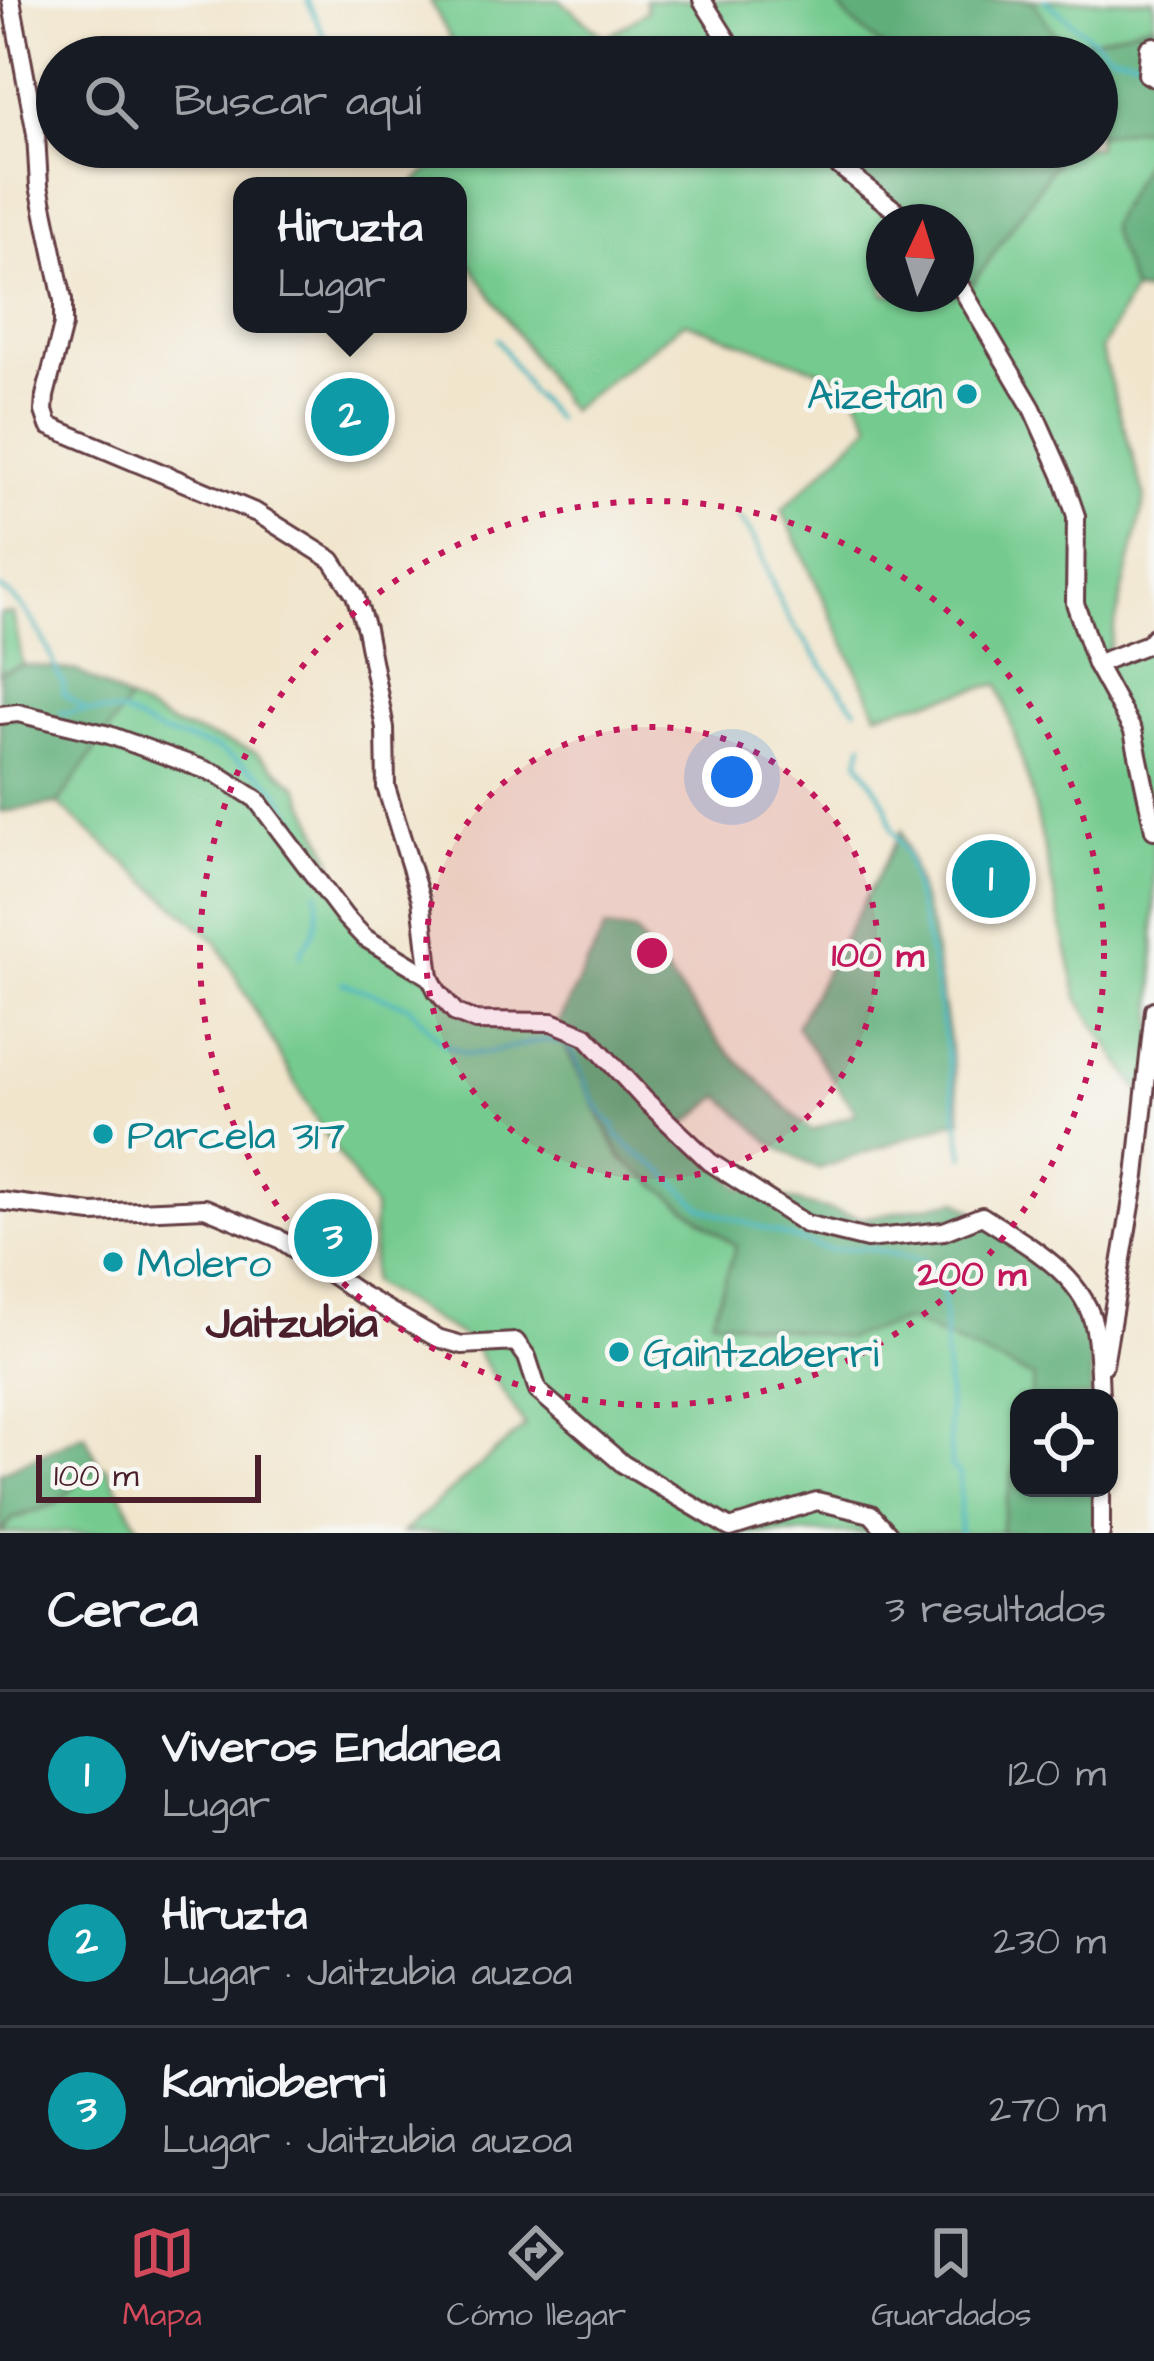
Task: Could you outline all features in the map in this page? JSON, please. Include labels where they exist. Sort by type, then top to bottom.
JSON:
[{"type":"street","points":[[11,0],[36,134]]},
{"type":"street","points":[[702,0],[725,36]]},
{"type":"street","points":[[1154,46],[1149,48],[1147,74],[1154,78]]},
{"type":"street","points":[[38,168],[63,300],[63,326],[45,396],[49,426],[257,513],[332,560],[355,595],[366,629],[385,728],[386,788],[421,900],[430,977],[456,1013],[476,1021],[552,1022],[586,1036],[710,1162],[806,1224],[867,1239],[944,1231],[982,1216],[1055,1266],[1076,1288],[1095,1329],[1100,1389]]},
{"type":"street","points":[[842,168],[887,204]]},
{"type":"street","points":[[974,310],[1032,408],[1076,516],[1075,603],[1096,664],[1133,731],[1154,830]]},
{"type":"street","points":[[1096,664],[1148,644],[1154,637]]},
{"type":"street","points":[[0,715],[18,713],[109,735],[218,774],[256,799],[365,938],[430,977]]},
{"type":"street","points":[[1101,1389],[1136,1176],[1154,1010]]},
{"type":"street","points":[[0,1202],[92,1213],[205,1208],[278,1238],[360,1294],[437,1338],[462,1345],[516,1342],[527,1357],[538,1391],[623,1464],[730,1528],[817,1501],[871,1514],[887,1533]]},
{"type":"street","points":[[1101,1497],[1102,1533]]},
{"type":"green space","points":[[430,0],[560,0],[604,36],[449,36]]},
{"type":"green space","points":[[645,0],[834,0],[869,36],[609,36],[647,11]]},
{"type":"green space","points":[[834,0],[1032,0],[1057,36],[869,36]]},
{"type":"green space","points":[[1022,0],[1154,0],[1154,23],[1105,36],[1054,36]]},
{"type":"green space","points":[[1154,23],[1154,126],[1118,132],[1118,36],[1105,36]]},
{"type":"green space","points":[[1154,126],[1154,146],[1110,226],[1133,291],[1101,350],[1145,498],[1107,658],[1154,649],[1154,1113],[1078,999],[1031,790],[999,684],[877,713],[782,510],[871,424],[849,381],[685,322],[569,411],[467,259],[467,177],[421,177],[433,168],[860,168],[852,178],[882,204],[866,204],[866,312],[974,312],[974,283],[1052,168],[1118,168],[1118,132]]},
{"type":"green space","points":[[1154,146],[1154,293],[1133,291],[1109,226]]},
{"type":"green space","points":[[860,168],[1052,168],[974,282],[974,204],[882,204],[852,178]]},
{"type":"green space","points":[[0,614],[13,614],[23,665],[0,672]]},
{"type":"green space","points":[[23,665],[77,671],[129,701],[58,804],[0,812],[0,672]]},
{"type":"green space","points":[[129,701],[173,725],[254,751],[298,787],[350,912],[478,1018],[556,1027],[621,1158],[847,1338],[907,1320],[1034,1378],[1032,1389],[1010,1389],[1010,1487],[1000,1533],[402,1533],[525,1426],[470,1341],[371,1283],[374,1208],[313,1115],[217,942],[58,804]]},
{"type":"green space","points":[[902,831],[931,929],[962,1119],[818,1169],[772,1144],[721,1096],[678,1130],[741,1188],[862,1218],[958,1200],[1026,1248],[1071,1291],[1086,1328],[1092,1389],[1032,1389],[1034,1378],[907,1320],[847,1338],[712,1319],[736,1246],[621,1158],[556,1027],[605,928],[635,932],[720,1043],[811,1131],[856,1113],[796,1026]]},
{"type":"green space","points":[[85,1434],[99,1465],[56,1504],[13,1518],[0,1532],[0,1473]]},
{"type":"green space","points":[[99,1465],[106,1467],[142,1533],[0,1533],[13,1519],[56,1504]]},
{"type":"green space","points":[[1010,1487],[1010,1497],[1094,1497],[1095,1533],[1000,1533]]},
{"type":"waterway","points":[[307,0],[324,36]]},
{"type":"waterway","points":[[1045,0],[1089,36]]},
{"type":"waterway","points":[[1118,55],[1140,58]]},
{"type":"waterway","points":[[498,339],[530,391],[556,419]]},
{"type":"waterway","points":[[739,518],[760,550],[787,615],[856,709]]},
{"type":"waterway","points":[[0,589],[25,610],[37,628],[64,684],[62,693],[87,711],[122,713],[161,733],[216,748],[258,773],[277,790],[295,818],[313,849],[316,865]]},
{"type":"waterway","points":[[61,713],[85,711]]},
{"type":"waterway","points":[[863,743],[859,761],[886,804],[906,853],[933,968],[964,1157]]},
{"type":"waterway","points":[[301,956],[316,923],[317,891]]},
{"type":"waterway","points":[[343,983],[410,1007],[443,1044],[467,1054],[544,1040],[566,1043],[616,1134],[702,1208],[828,1250],[867,1248],[925,1262],[943,1290],[951,1467],[960,1474],[960,1533]]},
{"type":"place","name":"Aizetan","points":[[967,394]]},
{"type":"place","name":"Hiruzta","points":[[350,417]]},
{"type":"place","name":"Viveros Endanea","points":[[991,879]]},
{"type":"place","name":"Parcela 317","points":[[103,1134]]},
{"type":"place","name":"Kamioberri","points":[[333,1238]]},
{"type":"place","name":"Molero","points":[[113,1262]]},
{"type":"place","name":"Gaintzaberri","points":[[619,1352]]},
{"type":"district","name":"Jaitzubia","points":[[292,1321]]}]
